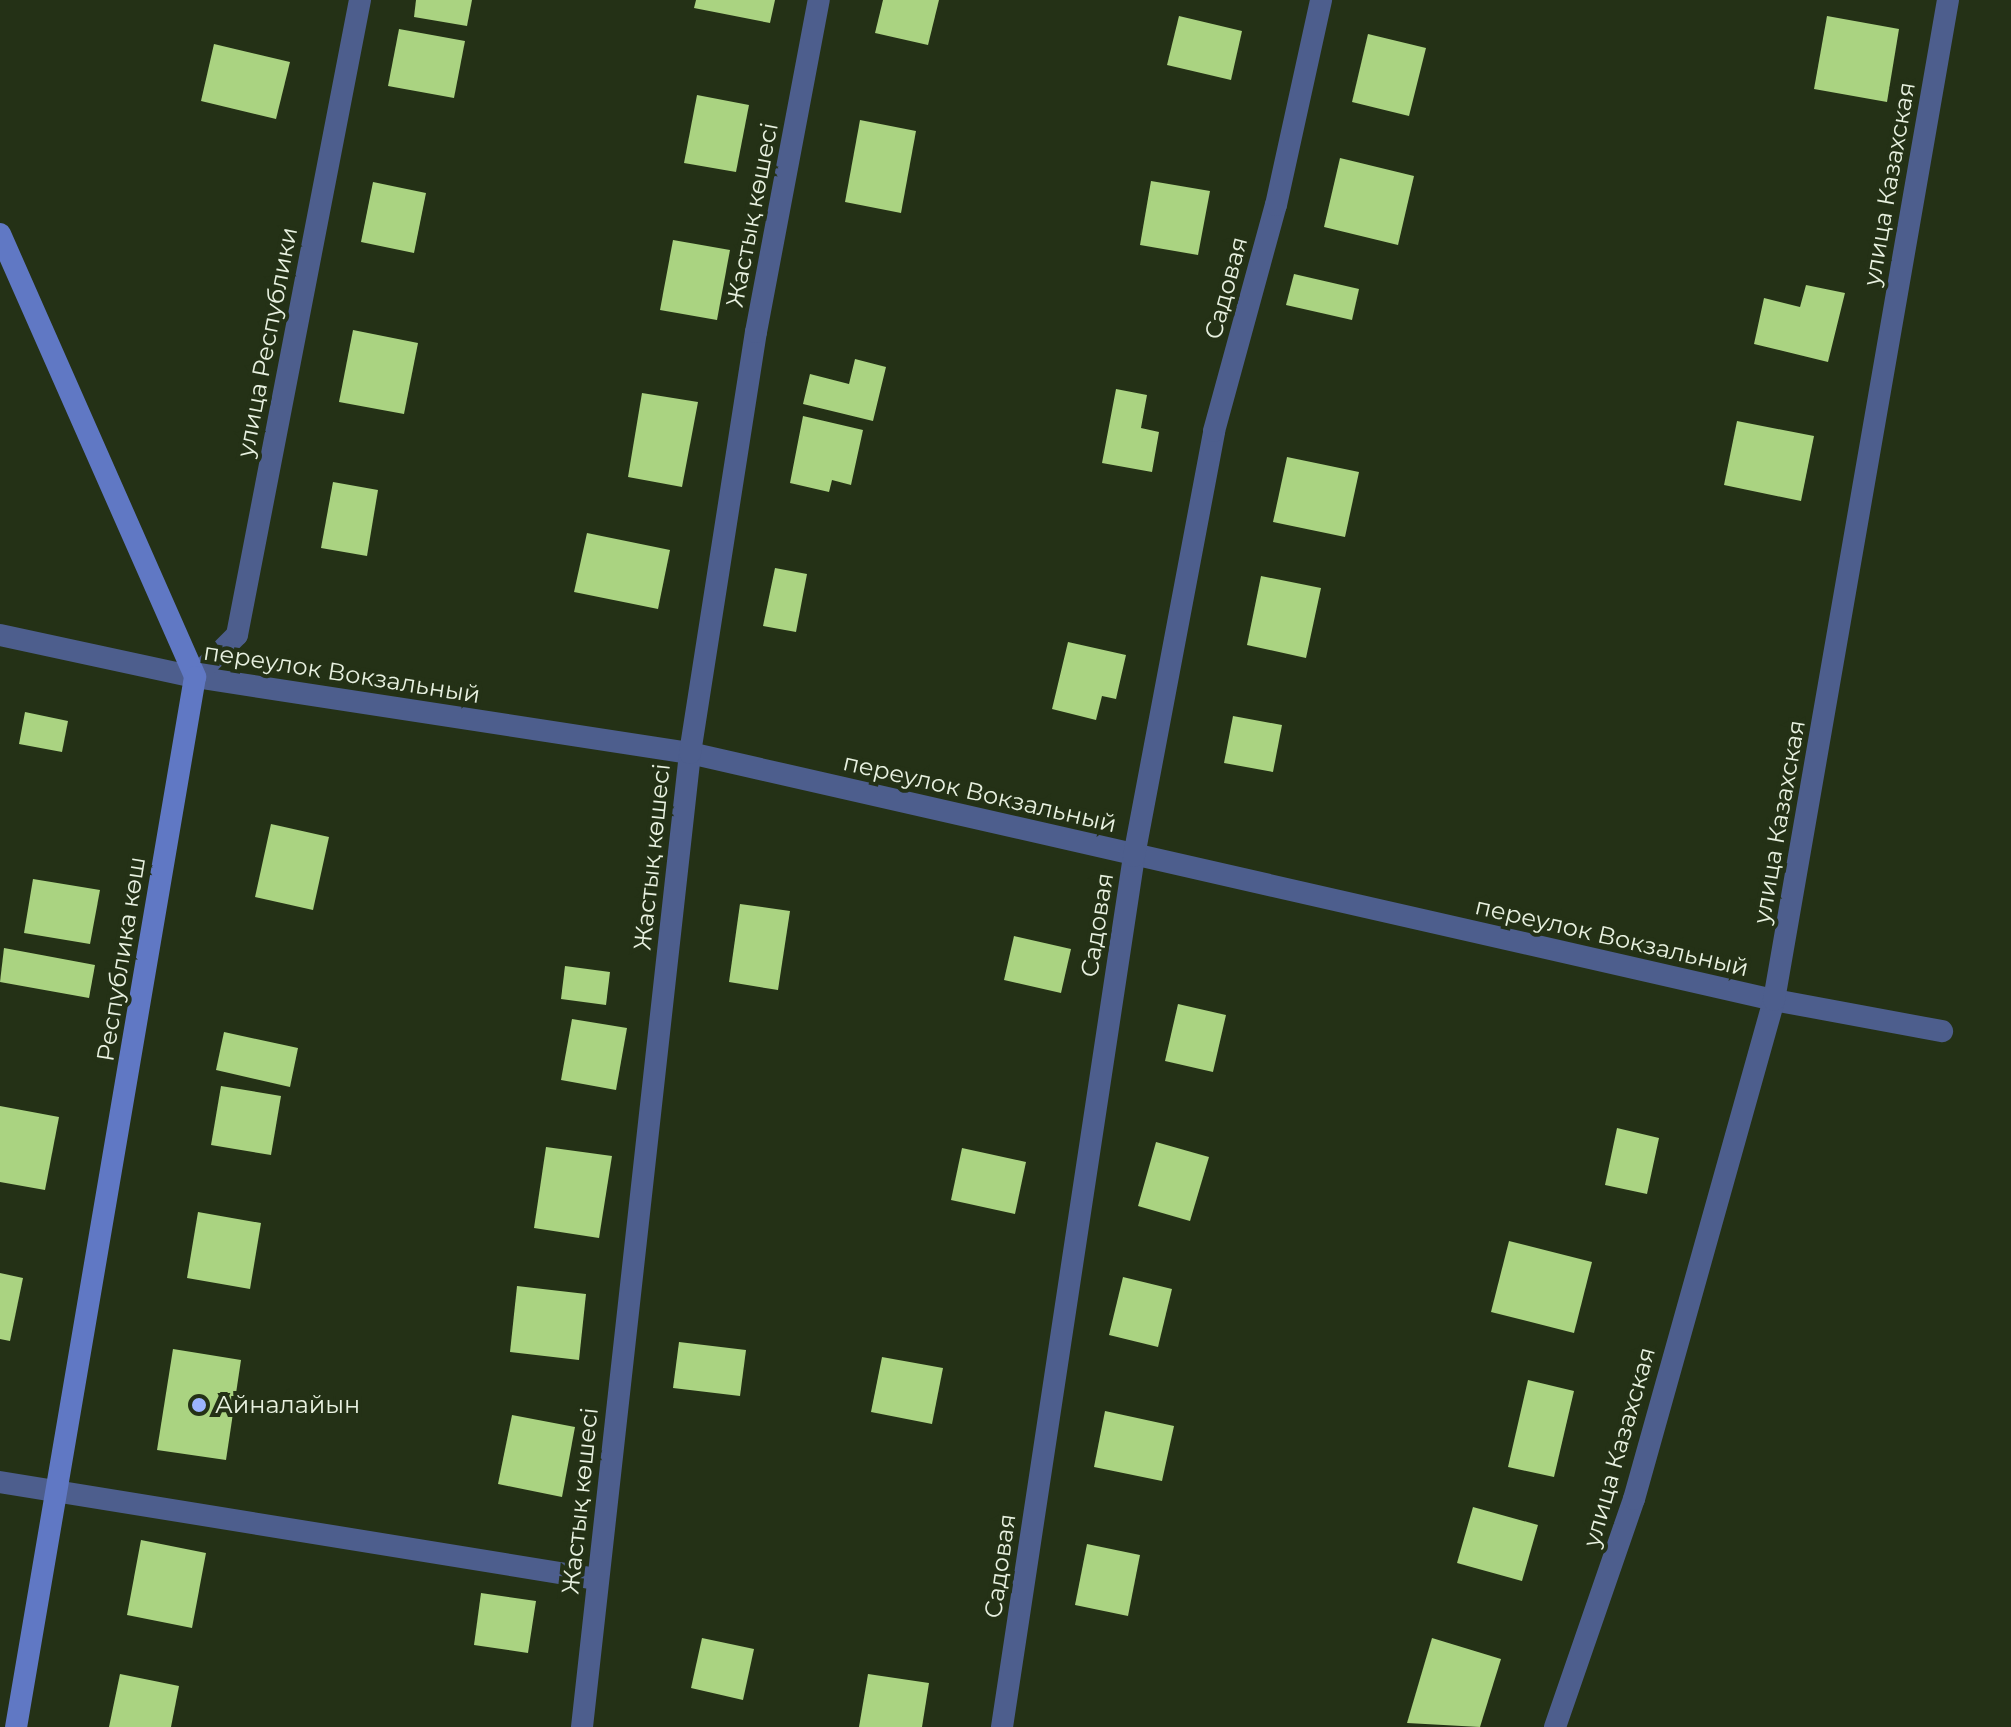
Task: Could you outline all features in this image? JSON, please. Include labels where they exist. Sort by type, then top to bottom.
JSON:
[{"type":"main road","points":[[0,234],[195,677]]},
{"type":"main road","name":"Республика көш","points":[[16,1727],[59,1492],[195,677]]},
{"type":"street","name":"улица Республики","points":[[195,677],[237,635],[360,0]]},
{"type":"street","name":"Жастық көшесі","points":[[582,1727],[690,753],[756,332],[819,0]]},
{"type":"street","name":"Садовая","points":[[1002,1727],[1134,856],[1214,431],[1276,205],[1321,0]]},
{"type":"street","name":"улица Казахская","points":[[1555,1727],[1634,1499],[1774,1000],[1948,0]]},
{"type":"street","name":"переулок Вокзальный","points":[[0,635],[195,677],[690,753],[1774,1000],[1942,1031]]},
{"type":"street","points":[[0,1482],[597,1579]]},
{"type":"building","points":[[416,0],[472,0],[467,26],[414,17]]},
{"type":"building","points":[[696,0],[775,0],[770,23],[694,8]]},
{"type":"building","points":[[883,0],[939,0],[928,45],[875,33]]},
{"type":"building","points":[[1179,16],[1242,31],[1231,80],[1167,65]]},
{"type":"building","points":[[1827,16],[1899,29],[1887,102],[1814,89]]},
{"type":"building","points":[[399,29],[465,41],[454,98],[388,86]]},
{"type":"building","points":[[1368,34],[1426,48],[1409,116],[1352,102]]},
{"type":"building","points":[[214,44],[290,62],[276,119],[201,101]]},
{"type":"building","points":[[697,95],[749,105],[736,172],[684,163]]},
{"type":"building","points":[[860,120],[916,131],[901,213],[845,202]]},
{"type":"building","points":[[1340,158],[1414,176],[1398,245],[1324,227]]},
{"type":"building","points":[[1151,181],[1210,191],[1198,255],[1140,245]]},
{"type":"building","points":[[373,182],[426,193],[414,253],[361,242]]},
{"type":"building","points":[[673,240],[730,250],[717,320],[660,310]]},
{"type":"building","points":[[1294,274],[1359,289],[1352,320],[1286,305]]},
{"type":"building","points":[[1806,285],[1845,293],[1828,362],[1754,344],[1764,298],[1800,307]]},
{"type":"building","points":[[353,330],[418,343],[404,414],[339,402]]},
{"type":"building","points":[[855,359],[886,367],[873,421],[803,404],[810,374],[849,384]]},
{"type":"building","points":[[1116,389],[1147,395],[1141,428],[1159,432],[1152,472],[1102,463]]},
{"type":"building","points":[[642,393],[698,402],[682,487],[628,477]]},
{"type":"building","points":[[803,416],[863,430],[851,485],[832,480],[829,492],[790,483]]},
{"type":"building","points":[[1737,421],[1814,436],[1801,501],[1724,485]]},
{"type":"building","points":[[1287,457],[1359,472],[1345,537],[1273,522]]},
{"type":"building","points":[[333,482],[378,490],[367,556],[321,548]]},
{"type":"building","points":[[587,533],[670,550],[658,609],[574,592]]},
{"type":"building","points":[[775,568],[807,574],[796,632],[763,626]]},
{"type":"building","points":[[1261,576],[1321,588],[1306,658],[1247,645]]},
{"type":"building","points":[[1068,642],[1126,655],[1116,699],[1102,696],[1096,720],[1052,709]]},
{"type":"building","points":[[25,712],[68,721],[62,752],[19,744]]},
{"type":"building","points":[[1233,716],[1282,725],[1273,772],[1224,763]]},
{"type":"building","points":[[271,824],[329,837],[313,910],[255,897]]},
{"type":"building","points":[[33,879],[100,890],[90,944],[24,933]]},
{"type":"building","points":[[740,904],[790,911],[778,990],[729,982]]},
{"type":"building","points":[[1014,936],[1071,949],[1061,993],[1004,980]]},
{"type":"building","points":[[4,948],[95,965],[89,998],[0,982]]},
{"type":"building","points":[[565,966],[610,972],[606,1005],[561,999]]},
{"type":"building","points":[[1178,1004],[1226,1015],[1213,1072],[1165,1061]]},
{"type":"building","points":[[572,1019],[627,1028],[616,1090],[561,1080]]},
{"type":"building","points":[[224,1032],[298,1048],[290,1087],[216,1070]]},
{"type":"building","points":[[221,1086],[281,1096],[271,1155],[211,1145]]},
{"type":"building","points":[[0,1106],[59,1117],[45,1190],[0,1182]]},
{"type":"building","points":[[1617,1128],[1659,1138],[1647,1194],[1605,1185]]},
{"type":"building","points":[[1156,1142],[1209,1157],[1190,1221],[1138,1206]]},
{"type":"building","points":[[546,1147],[612,1156],[599,1238],[534,1228]]},
{"type":"building","points":[[962,1148],[1026,1162],[1015,1214],[951,1200]]},
{"type":"building","points":[[198,1212],[261,1223],[250,1289],[187,1278]]},
{"type":"building","points":[[1509,1241],[1592,1262],[1574,1333],[1491,1312]]},
{"type":"building","points":[[0,1273],[23,1278],[10,1341],[0,1339]]},
{"type":"building","points":[[1123,1277],[1172,1289],[1158,1347],[1109,1335]]},
{"type":"building","points":[[517,1286],[586,1294],[579,1360],[510,1352]]},
{"type":"building","points":[[679,1342],[746,1350],[740,1396],[673,1388]]},
{"type":"building","name":"Айналайын","points":[[173,1349],[241,1360],[226,1460],[157,1450]]},
{"type":"building","points":[[882,1357],[943,1368],[932,1424],[871,1412]]},
{"type":"building","points":[[1528,1380],[1574,1391],[1554,1477],[1508,1467]]},
{"type":"building","points":[[1105,1411],[1174,1426],[1162,1481],[1094,1467]]},
{"type":"building","points":[[512,1415],[575,1427],[562,1497],[498,1484]]},
{"type":"building","points":[[1473,1507],[1538,1525],[1522,1581],[1457,1563]]},
{"type":"building","points":[[141,1540],[206,1553],[192,1628],[127,1615]]},
{"type":"building","points":[[1087,1544],[1140,1555],[1128,1616],[1075,1605]]},
{"type":"building","points":[[481,1593],[536,1601],[528,1653],[474,1645]]},
{"type":"building","points":[[702,1638],[754,1649],[743,1700],[691,1688]]},
{"type":"building","points":[[1432,1638],[1501,1659],[1480,1727],[1407,1723]]},
{"type":"building","points":[[120,1674],[179,1686],[171,1727],[109,1727]]},
{"type":"building","points":[[868,1674],[929,1683],[922,1727],[859,1727]]},
{"type":"place","name":"Айналайын","points":[[199,1405]]}]
